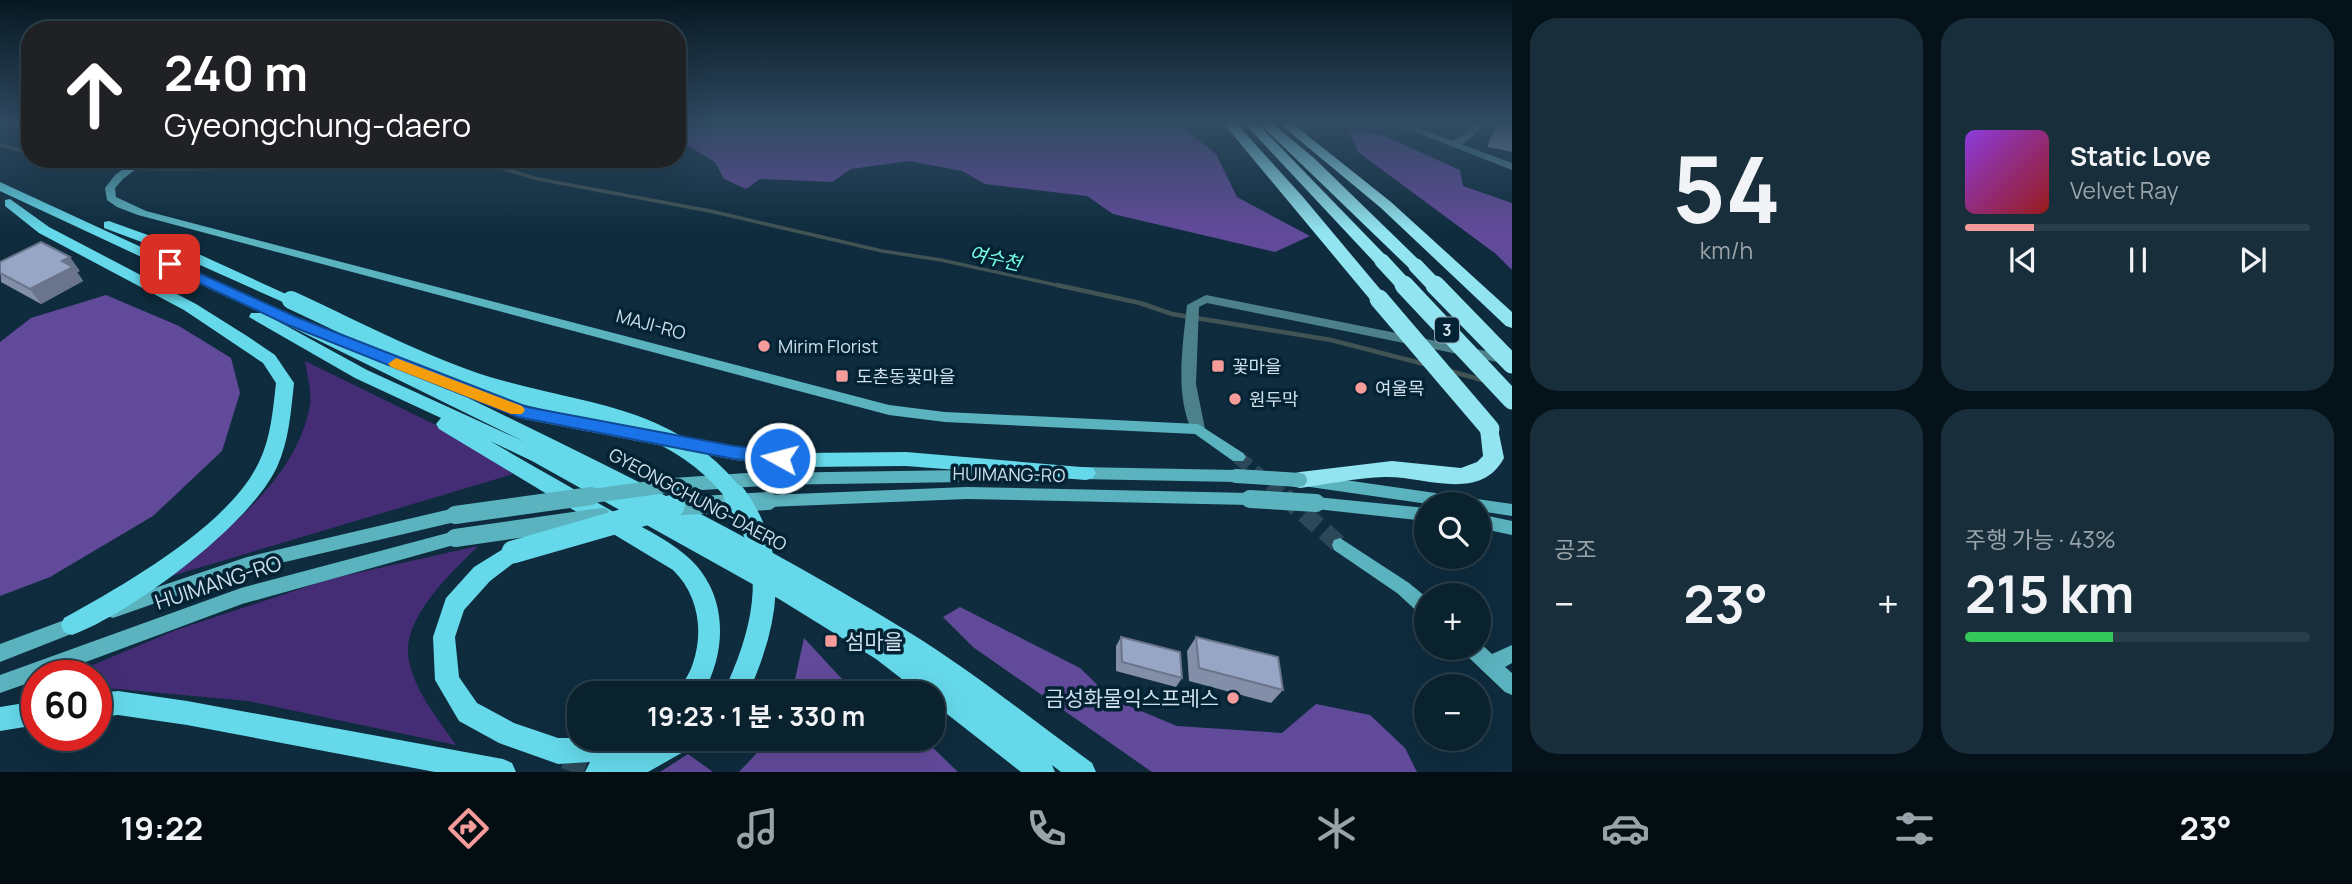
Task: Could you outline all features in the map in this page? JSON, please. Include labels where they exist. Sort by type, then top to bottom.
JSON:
[{"type":"highway","points":[[1262,160],[1490,429],[1494,458],[1486,470],[1472,475],[1439,476],[1392,469],[1300,480]]},
{"type":"highway","name":"3","points":[[1285,160],[1512,400]]},
{"type":"highway","name":"3","points":[[1308,160],[1512,363]]},
{"type":"highway","points":[[1330,160],[1386,205],[1512,322]]},
{"type":"main road","name":"MAJI-RO","points":[[132,168],[110,188],[111,198],[142,213],[889,410],[946,417],[1198,429]]},
{"type":"main road","points":[[2,193],[187,254],[473,381],[538,402],[659,432],[695,453],[723,481],[752,524],[765,563],[763,612],[752,659],[741,681]]},
{"type":"main road","points":[[2,193],[44,230],[190,307],[270,359],[285,383],[277,441],[265,470],[242,501],[200,541],[155,575],[72,625]]},
{"type":"main road","name":"GYEONGCHUNG-DAERO","points":[[2,193],[291,320],[555,448],[792,573],[902,640],[1083,772]]},
{"type":"main road","name":"GYEONGCHUNG-DAERO","points":[[2,193],[266,321],[361,374],[540,456],[787,592],[884,651],[1042,772]]},
{"type":"main road","points":[[291,320],[524,413],[611,430],[734,453],[803,460],[906,459],[1086,473]]},
{"type":"main road","points":[[361,374],[656,547],[686,568],[706,601],[712,633],[699,681]]},
{"type":"main road","points":[[1198,429],[1238,457]]},
{"type":"main road","name":"HUIMANG-RO","points":[[0,653],[247,564],[455,515],[673,485],[762,479],[1086,473],[1300,480]]},
{"type":"main road","points":[[1300,480],[1414,496]]},
{"type":"main road","name":"HUIMANG-RO","points":[[0,684],[241,596],[455,538],[673,506],[768,500],[967,494],[1250,499],[1414,514]]},
{"type":"main road","points":[[567,751],[558,751],[508,734],[468,712],[447,680],[444,637],[454,604],[481,574],[513,552],[673,506]]},
{"type":"main road","points":[[1491,507],[1512,510]]},
{"type":"main road","points":[[1491,524],[1512,528]]},
{"type":"main road","points":[[1340,545],[1414,598]]},
{"type":"main road","points":[[1491,664],[1512,654]]},
{"type":"main road","points":[[1486,660],[1512,686]]},
{"type":"main road","points":[[112,704],[187,713],[503,772]]},
{"type":"main road","points":[[0,719],[21,716]]},
{"type":"main road","points":[[598,772],[637,764],[660,751]]},
{"type":"street","points":[[1493,160],[1512,167]]},
{"type":"street","points":[[1198,429],[1190,407],[1190,351],[1194,305],[1206,299],[1512,363]]},
{"type":"shaded area","points":[[712,160],[1219,160],[1237,197],[1310,236],[1275,252],[1113,214],[1087,196],[985,184],[962,171],[909,161],[851,169],[832,182],[760,179],[746,189],[724,179]]},
{"type":"shaded area","points":[[1369,160],[1438,160],[1460,170],[1463,186],[1512,203],[1512,270],[1496,254]]},
{"type":"shaded area","points":[[106,295],[179,326],[231,358],[240,393],[222,451],[153,516],[50,577],[0,596],[0,342],[31,318]]},
{"type":"shaded area","points":[[305,361],[448,431],[513,474],[168,577],[255,503],[290,458],[302,433],[310,405]]},
{"type":"shaded area","points":[[478,546],[432,595],[414,624],[409,639],[408,654],[414,678],[426,702],[456,745],[248,701],[112,688],[112,660],[105,660],[176,630],[330,579]]},
{"type":"shaded area","points":[[960,607],[1080,668],[1112,699],[1177,726],[1282,733],[1316,704],[1370,715],[1405,748],[1417,772],[1152,772],[973,647],[943,617]]},
{"type":"shaded area","points":[[804,638],[845,681],[795,681]]},
{"type":"shaded area","points":[[759,751],[936,751],[958,772],[739,772]]},
{"type":"shaded area","points":[[688,754],[713,772],[660,772]]},
{"type":"building","points":[[41,242],[70,257],[62,261],[73,267],[30,289],[0,273],[0,262]]},
{"type":"building","points":[[1121,637],[1180,652],[1182,678],[1122,662]]},
{"type":"building","points":[[1196,637],[1278,657],[1283,690],[1199,668]]},
{"type":"waterway","name":"여수천","points":[[127,168],[219,168]]},
{"type":"waterway","name":"여수천","points":[[502,168],[538,179],[710,211],[882,251],[941,260],[1065,287]]},
{"type":"waterway","name":"여수천","points":[[1057,285],[1140,303],[1172,314],[1331,340],[1424,364]]},
{"type":"waterway","name":"여수천","points":[[1450,371],[1482,380]]},
{"type":"tunnel","points":[[1238,457],[1286,498]]},
{"type":"tunnel","points":[[1284,496],[1340,545]]},
{"type":"tunnel","points":[[572,772],[579,751]]},
{"type":"slow traffic","points":[[396,364],[516,410]]},
{"type":"place","name":"Mirim Florist","points":[[764,346]]},
{"type":"place","name":"꽃마을","points":[[1218,366]]},
{"type":"place","name":"도촌동꽃마을","points":[[842,376]]},
{"type":"place","name":"여울목","points":[[1361,388]]},
{"type":"place","name":"원두막","points":[[1235,399]]},
{"type":"place","name":"섬마을","points":[[831,641]]},
{"type":"place","name":"금성화물익스프레스","points":[[1233,698]]},
{"type":"route","points":[[170,264],[291,320],[524,413],[734,453],[780,458]]}]
